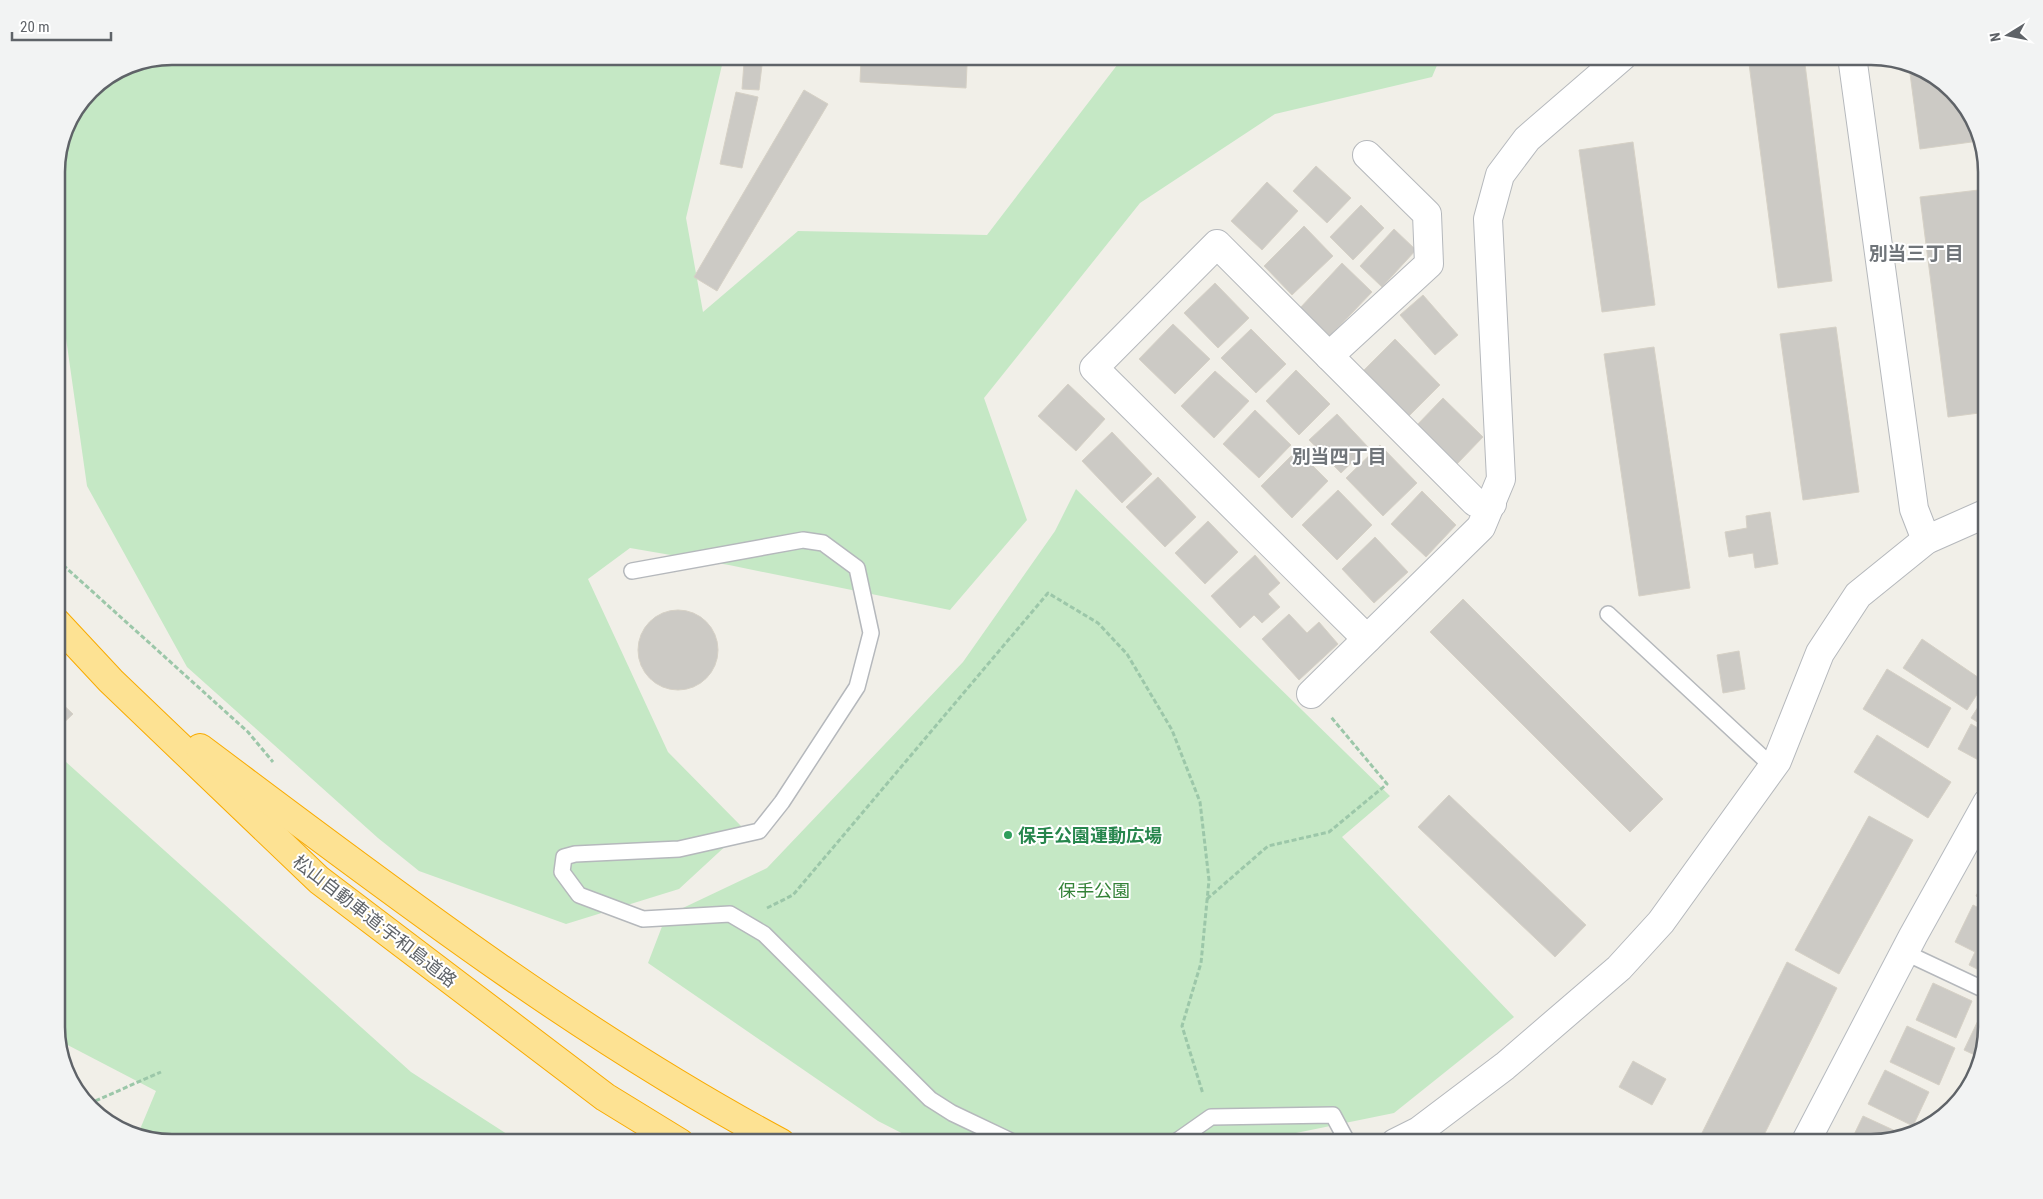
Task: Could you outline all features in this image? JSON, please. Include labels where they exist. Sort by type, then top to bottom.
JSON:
[{"type":"highway","name":"松山自動車道;宇和島道路","points":[[65,632],[111,681],[319,880],[605,1097],[665,1134]]},
{"type":"highway","points":[[111,681],[434,923],[540,995],[710,1105],[764,1134]]},
{"type":"highway","points":[[605,1097],[649,1134]]},
{"type":"street","points":[[1311,694],[1481,527],[1501,479],[1488,219],[1500,175],[1527,139],[1613,65]]},
{"type":"street","points":[[1853,65],[1914,509],[1926,540]]},
{"type":"street","points":[[1329,356],[1429,264],[1427,214],[1367,155]]},
{"type":"street","points":[[1367,639],[1094,368],[1217,244],[1475,502],[1492,504]]},
{"type":"street","points":[[1413,1134],[1505,1066],[1619,968],[1661,922],[1777,761],[1820,653],[1858,595],[1926,540],[1978,517]]},
{"type":"street","points":[[1810,1134],[1904,952],[1978,819]]},
{"type":"lane","points":[[632,571],[803,540],[823,543],[857,568],[871,633],[857,687],[782,802],[759,831],[679,849],[575,854],[564,857],[562,872],[579,895],[643,919],[730,914],[764,934],[930,1099],[952,1113],[996,1134]]},
{"type":"lane","points":[[1608,614],[1773,767]]},
{"type":"lane","points":[[1904,952],[1978,987]]},
{"type":"lane","points":[[1187,1134],[1211,1117],[1333,1115],[1343,1134]]},
{"type":"path","points":[[65,568],[248,732],[278,768]]},
{"type":"path","points":[[748,925],[770,906],[793,895],[1048,593],[1098,623],[1127,654],[1172,730],[1200,802],[1209,880],[1201,963],[1182,1026],[1211,1117]]},
{"type":"path","points":[[1207,899],[1268,846],[1329,832],[1387,784],[1311,694]]},
{"type":"path","points":[[95,1101],[161,1072]]},
{"type":"green space","points":[[172,65],[722,65],[686,218],[703,312],[798,231],[987,235],[1117,65],[1437,65],[1432,77],[1275,114],[1140,203],[984,398],[1027,520],[950,610],[729,565],[630,548],[588,579],[668,752],[744,829],[679,889],[566,924],[419,871],[378,838],[187,667],[87,486],[65,331],[65,165],[73,131],[83,113],[96,96],[113,83],[131,73],[151,67]]},
{"type":"green space","name":"保手公園","points":[[1076,489],[1390,796],[1342,837],[1514,1017],[1394,1113],[1297,1134],[903,1134],[878,1121],[648,963],[666,916],[767,868],[963,662],[1055,531]]},
{"type":"green space","points":[[65,761],[411,1072],[507,1134],[158,1133],[140,1129],[156,1091],[66,1044]]},
{"type":"building","points":[[744,65],[762,65],[759,90],[742,89]]},
{"type":"building","points":[[861,65],[967,65],[966,88],[860,82]]},
{"type":"building","points":[[1749,65],[1805,65],[1832,281],[1778,288]]},
{"type":"building","points":[[1910,72],[1925,79],[1947,96],[1967,125],[1973,142],[1920,149]]},
{"type":"building","points":[[804,90],[828,104],[717,291],[694,277]]},
{"type":"building","points":[[736,92],[758,97],[742,168],[720,164]]},
{"type":"building","points":[[1633,142],[1655,305],[1602,312],[1579,150]]},
{"type":"building","points":[[1316,166],[1351,198],[1327,223],[1293,191]]},
{"type":"building","points":[[1267,182],[1298,211],[1262,250],[1231,221]]},
{"type":"building","points":[[1978,190],[1978,413],[1948,417],[1920,197]]},
{"type":"building","points":[[1361,205],[1384,228],[1353,260],[1330,237]]},
{"type":"building","points":[[1304,226],[1333,256],[1292,295],[1264,266]]},
{"type":"building","points":[[1394,229],[1416,250],[1382,287],[1360,266]]},
{"type":"building","points":[[1342,263],[1372,292],[1330,336],[1300,308]]},
{"type":"building","points":[[1215,283],[1249,318],[1218,348],[1184,313]]},
{"type":"building","points":[[1423,295],[1458,335],[1435,355],[1400,315]]},
{"type":"building","points":[[1173,324],[1210,359],[1175,394],[1139,359]]},
{"type":"building","points":[[1836,327],[1859,492],[1803,500],[1780,334]]},
{"type":"building","points":[[1251,329],[1286,364],[1256,393],[1221,358]]},
{"type":"building","points":[[1395,339],[1440,385],[1409,416],[1364,370]]},
{"type":"building","points":[[1654,347],[1690,588],[1639,596],[1604,354]]},
{"type":"building","points":[[1296,370],[1330,404],[1299,435],[1266,401]]},
{"type":"building","points":[[1215,371],[1249,401],[1214,438],[1181,406]]},
{"type":"building","points":[[1068,384],[1105,419],[1076,451],[1038,416]]},
{"type":"building","points":[[1443,398],[1483,437],[1456,465],[1416,426]]},
{"type":"building","points":[[1255,410],[1291,445],[1259,478],[1223,444]]},
{"type":"building","points":[[1337,414],[1368,447],[1341,473],[1309,440]]},
{"type":"building","points":[[1112,432],[1152,474],[1122,503],[1082,461]]},
{"type":"building","points":[[1380,445],[1417,483],[1383,516],[1346,478]]},
{"type":"building","points":[[1297,450],[1328,481],[1292,518],[1261,486]]},
{"type":"building","points":[[1158,477],[1196,517],[1165,547],[1126,507]]},
{"type":"building","points":[[1338,490],[1372,525],[1337,560],[1302,525]]},
{"type":"building","points":[[1422,491],[1456,525],[1426,557],[1391,524]]},
{"type":"building","points":[[1770,512],[1778,564],[1755,568],[1753,553],[1729,557],[1725,532],[1747,528],[1746,516]]},
{"type":"building","points":[[1208,521],[1238,552],[1205,584],[1175,553]]},
{"type":"building","points":[[1375,537],[1408,572],[1374,603],[1342,569]]},
{"type":"building","points":[[1255,555],[1280,583],[1268,594],[1280,607],[1262,623],[1254,615],[1240,628],[1211,596]]},
{"type":"building","points":[[1463,599],[1663,799],[1630,832],[1430,632]]},
{"type":"building","points":[[678,610],[693,613],[706,622],[715,635],[718,650],[715,665],[706,678],[693,687],[678,690],[663,687],[650,678],[641,665],[638,650],[641,635],[650,622],[663,613]]},
{"type":"building","points":[[1289,614],[1307,633],[1319,622],[1338,644],[1299,680],[1262,639]]},
{"type":"building","points":[[1922,639],[1978,677],[1978,693],[1967,710],[1903,668]]},
{"type":"building","points":[[1739,651],[1745,689],[1723,693],[1717,655]]},
{"type":"building","points":[[1887,669],[1951,708],[1928,748],[1863,709]]},
{"type":"building","points":[[65,706],[73,714],[65,722]]},
{"type":"building","points":[[1978,707],[1978,722],[1971,718]]},
{"type":"building","points":[[1971,724],[1978,728],[1978,760],[1958,749]]},
{"type":"building","points":[[1877,735],[1951,782],[1928,818],[1854,772]]},
{"type":"building","points":[[1449,795],[1586,925],[1555,957],[1418,827]]},
{"type":"building","points":[[1869,816],[1913,840],[1839,974],[1795,950]]},
{"type":"building","points":[[1973,905],[1978,908],[1978,970],[1969,965],[1975,952],[1955,942]]},
{"type":"building","points":[[1787,962],[1837,988],[1764,1134],[1701,1134]]},
{"type":"building","points":[[1933,983],[1972,1001],[1956,1038],[1916,1020]]},
{"type":"building","points":[[1978,1021],[1974,1055],[1964,1050]]},
{"type":"building","points":[[1907,1026],[1955,1048],[1939,1085],[1890,1062]]},
{"type":"building","points":[[1633,1061],[1666,1079],[1652,1105],[1619,1087]]},
{"type":"building","points":[[1885,1070],[1929,1092],[1913,1126],[1868,1104]]},
{"type":"building","points":[[1863,1116],[1895,1131],[1885,1133],[1854,1134]]},
{"type":"place","name":"保手公園運動広場","points":[[1008,835]]},
{"type":"district","name":"別当三丁目","points":[[1916,253]]},
{"type":"district","name":"別当四丁目","points":[[1339,456]]}]
